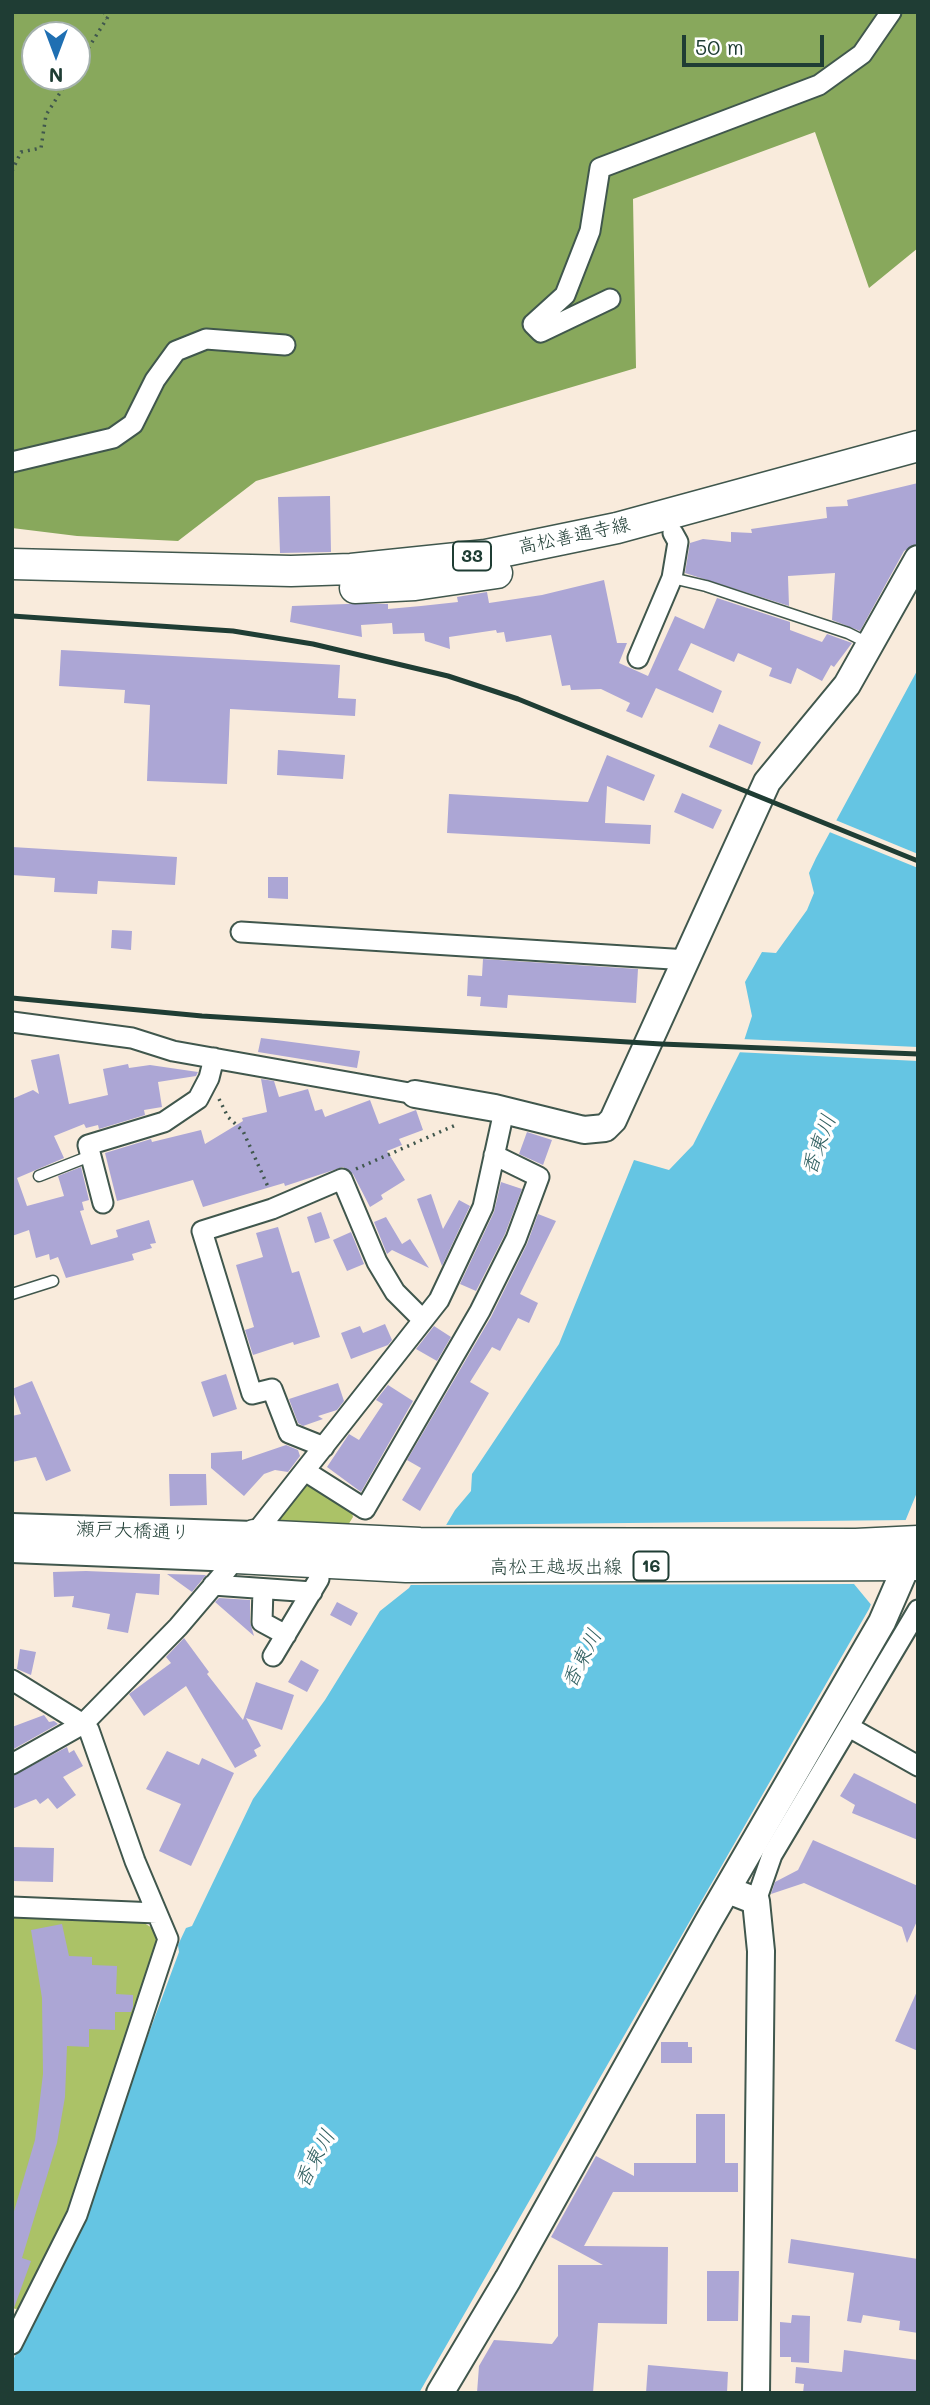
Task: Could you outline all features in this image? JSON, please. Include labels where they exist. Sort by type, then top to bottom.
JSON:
[{"type":"main road","name":"高松善通寺線","points":[[12,564],[291,571],[351,569],[486,555],[617,528],[918,446]]},
{"type":"main road","name":"高松善通寺線","points":[[12,584],[206,591],[415,585],[558,562],[918,466]]},
{"type":"main road","name":"高松王越坂出線","points":[[245,1547],[413,1555],[910,1554]]},
{"type":"street","points":[[610,299],[541,332],[533,324],[565,295],[590,231],[600,168],[819,85],[862,54],[891,12]]},
{"type":"street","points":[[12,462],[113,438],[133,424],[155,380],[177,351],[206,339],[285,345]]},
{"type":"street","points":[[638,658],[672,578],[678,542],[673,533]]},
{"type":"street","points":[[12,1022],[132,1038],[173,1051],[500,1109],[584,1130],[605,1128],[618,1111],[767,782],[833,705],[872,645],[918,559]]},
{"type":"street","points":[[241,932],[688,960]]},
{"type":"street","points":[[103,1203],[88,1145],[164,1122],[198,1098],[209,1078],[214,1058]]},
{"type":"street","points":[[12,1764],[83,1724],[178,1627],[245,1547],[439,1300],[482,1207],[494,1155],[500,1109]]},
{"type":"street","points":[[305,1471],[362,1515],[480,1311],[516,1239],[539,1177],[494,1155]]},
{"type":"street","points":[[324,1447],[289,1433],[272,1389],[252,1394],[202,1231],[272,1209],[276,1205],[342,1179],[377,1262],[395,1292],[423,1320]]},
{"type":"street","name":"瀬戸大橋通り","points":[[12,1527],[245,1547]]},
{"type":"street","name":"瀬戸大橋通り","points":[[12,1549],[245,1547]]},
{"type":"street","points":[[440,2393],[508,2279],[882,1622],[910,1554]]},
{"type":"street","points":[[213,1585],[263,1588],[316,1586],[274,1656]]},
{"type":"street","points":[[263,1588],[262,1622],[286,1635]]},
{"type":"street","points":[[756,2393],[761,1951],[756,1901],[772,1855],[918,1610]]},
{"type":"street","points":[[12,1680],[89,1730],[135,1861],[168,1939],[77,2215],[18,2319],[12,2344]]},
{"type":"street","points":[[849,1727],[918,1766]]},
{"type":"street","points":[[728,1890],[756,1901]]},
{"type":"street","points":[[12,1907],[157,1913]]},
{"type":"lane","points":[[672,578],[706,586],[848,633],[872,645]]},
{"type":"lane","points":[[39,1176],[90,1156]]},
{"type":"lane","points":[[12,1294],[53,1281]]},
{"type":"path","points":[[104,12],[107,19]]},
{"type":"path","points":[[91,44],[111,12]]},
{"type":"path","points":[[12,171],[21,152],[41,148],[46,114],[61,91]]},
{"type":"path","points":[[209,1078],[228,1117],[243,1131],[276,1205]]},
{"type":"path","points":[[342,1179],[342,1175],[500,1109]]},
{"type":"green space","points":[[12,12],[918,12],[918,248],[869,288],[815,132],[633,199],[636,368],[256,481],[178,541],[77,536],[12,528]]},
{"type":"green space","points":[[314,1485],[351,1508],[353,1517],[348,1525],[279,1521],[305,1486]]},
{"type":"green space","points":[[12,1917],[144,1923],[154,1929],[161,1940],[70,2214],[20,2308],[16,2309],[12,2308]]},
{"type":"water","name":"香東川","points":[[918,669],[918,1490],[869,1609],[419,2393],[12,2393],[12,2363],[127,2092],[179,1952],[178,1945],[186,1928],[192,1926],[253,1799],[325,1700],[380,1611],[409,1588],[455,1510],[471,1491],[472,1474],[559,1344],[634,1160],[669,1170],[693,1145],[741,1050],[752,1016],[745,982],[762,952],[776,953],[807,910],[814,893],[809,873]]},
{"type":"pier","points":[[833,819],[918,854],[918,868],[827,831]]},
{"type":"pier","points":[[741,1039],[918,1047],[918,1061],[735,1052]]},
{"type":"pier","points":[[909,1520],[873,1607],[854,1584],[407,1585],[442,1525]]},
{"type":"building","points":[[918,483],[918,543],[904,551],[860,631],[832,620],[835,573],[788,576],[789,606],[685,573],[690,543],[703,539],[731,542],[731,532],[752,533],[751,529],[827,518],[826,507],[848,506],[847,500]]},
{"type":"building","points":[[330,496],[331,552],[280,553],[278,497]]},
{"type":"building","points":[[604,580],[617,643],[627,643],[619,663],[648,676],[675,616],[704,629],[717,598],[790,622],[790,630],[822,642],[827,634],[852,643],[834,667],[831,665],[822,681],[797,668],[791,684],[769,676],[772,668],[738,653],[734,662],[691,643],[678,670],[722,691],[713,713],[656,688],[642,718],[626,711],[630,703],[601,689],[571,690],[570,685],[562,686],[551,635],[506,642],[504,632],[497,633],[496,630],[449,637],[450,649],[425,641],[424,633],[393,634],[392,623],[361,625],[362,637],[290,622],[292,606],[388,604],[388,609],[458,602],[457,597],[487,592],[489,603],[542,595]]},
{"type":"building","points":[[61,650],[340,665],[338,698],[356,699],[355,716],[230,709],[227,784],[147,781],[150,705],[124,703],[125,690],[59,686]]},
{"type":"building","points":[[719,724],[761,742],[752,765],[709,747]]},
{"type":"building","points":[[278,750],[345,755],[343,779],[277,775]]},
{"type":"building","points":[[607,755],[655,775],[644,801],[607,786],[605,823],[651,825],[650,844],[447,833],[449,794],[588,802]]},
{"type":"building","points":[[682,793],[722,810],[713,829],[674,812]]},
{"type":"building","points":[[12,847],[177,857],[175,885],[98,881],[97,894],[54,892],[55,878],[12,875]]},
{"type":"building","points":[[268,877],[288,877],[288,899],[268,898]]},
{"type":"building","points":[[112,930],[132,931],[131,950],[111,948]]},
{"type":"building","points":[[483,959],[638,969],[636,1003],[508,995],[507,1008],[480,1006],[481,997],[467,996],[468,975],[482,976]]},
{"type":"building","points":[[261,1038],[360,1051],[357,1068],[258,1052]]},
{"type":"building","points":[[59,1054],[69,1104],[108,1095],[103,1069],[128,1064],[129,1068],[150,1065],[198,1072],[196,1076],[158,1082],[162,1107],[144,1110],[145,1115],[99,1129],[98,1125],[86,1128],[84,1124],[54,1136],[64,1158],[17,1178],[27,1206],[64,1196],[58,1176],[81,1167],[89,1200],[82,1202],[84,1210],[80,1211],[91,1245],[118,1237],[116,1230],[149,1220],[156,1243],[150,1244],[152,1248],[132,1254],[134,1260],[66,1278],[58,1257],[50,1260],[49,1254],[36,1258],[29,1230],[12,1236],[12,1099],[33,1090],[39,1094],[31,1060]]},
{"type":"building","points":[[261,1079],[274,1081],[279,1097],[308,1089],[315,1111],[322,1109],[325,1117],[370,1100],[379,1124],[416,1110],[423,1130],[399,1139],[402,1145],[387,1151],[405,1180],[381,1195],[383,1199],[370,1207],[353,1174],[343,1167],[285,1186],[284,1183],[203,1207],[193,1180],[117,1201],[105,1153],[151,1139],[152,1142],[201,1130],[205,1144],[243,1121],[242,1118],[267,1112]]},
{"type":"building","points":[[527,1132],[552,1140],[543,1165],[519,1154]]},
{"type":"building","points":[[501,1182],[522,1189],[505,1234],[476,1291],[460,1284],[494,1212]]},
{"type":"building","points":[[431,1194],[443,1229],[459,1200],[470,1206],[442,1266],[417,1199]]},
{"type":"building","points":[[321,1212],[330,1238],[315,1243],[307,1217]]},
{"type":"building","points":[[538,1214],[556,1221],[520,1294],[538,1303],[529,1323],[518,1318],[500,1351],[492,1347],[470,1382],[489,1393],[420,1511],[402,1500],[421,1468],[407,1460],[491,1317],[527,1244]]},
{"type":"building","points":[[386,1217],[402,1244],[410,1239],[429,1268],[392,1250],[387,1254],[374,1222]]},
{"type":"building","points":[[278,1227],[292,1273],[299,1271],[320,1337],[294,1345],[293,1342],[253,1355],[245,1330],[254,1327],[236,1265],[263,1257],[256,1233]]},
{"type":"building","points":[[351,1232],[364,1264],[347,1271],[333,1240]]},
{"type":"building","points":[[385,1324],[392,1340],[388,1345],[351,1359],[341,1333],[360,1326],[363,1333]]},
{"type":"building","points":[[434,1326],[451,1337],[437,1361],[416,1349]]},
{"type":"building","points":[[226,1374],[237,1409],[213,1417],[201,1382]]},
{"type":"building","points":[[32,1381],[71,1471],[46,1481],[36,1457],[12,1462],[12,1416],[21,1414],[12,1389]]},
{"type":"building","points":[[338,1383],[344,1401],[337,1410],[318,1416],[323,1419],[303,1426],[298,1423],[289,1399]]},
{"type":"building","points":[[388,1385],[413,1401],[361,1492],[327,1467],[349,1434],[359,1440],[383,1404],[376,1400]]},
{"type":"building","points":[[286,1445],[298,1450],[300,1456],[288,1472],[275,1470],[264,1474],[244,1496],[211,1468],[211,1453],[242,1451],[242,1460]]},
{"type":"building","points":[[169,1474],[206,1474],[207,1505],[170,1506]]},
{"type":"building","points":[[53,1572],[160,1574],[159,1595],[136,1593],[128,1633],[107,1629],[110,1614],[72,1607],[74,1596],[54,1597]]},
{"type":"building","points":[[167,1574],[206,1575],[192,1592]]},
{"type":"building","points":[[219,1598],[250,1600],[250,1622],[254,1636],[215,1602]]},
{"type":"building","points":[[337,1602],[358,1613],[351,1626],[330,1615]]},
{"type":"building","points":[[184,1638],[209,1672],[207,1674],[243,1720],[256,1682],[294,1695],[282,1730],[246,1718],[261,1746],[254,1750],[257,1756],[235,1768],[186,1686],[144,1716],[129,1694],[171,1663],[166,1657]]},
{"type":"building","points":[[20,1649],[36,1652],[31,1675],[17,1669]]},
{"type":"building","points":[[301,1660],[319,1670],[307,1692],[288,1682]]},
{"type":"building","points":[[44,1715],[49,1722],[58,1724],[12,1750],[12,1727]]},
{"type":"building","points":[[67,1747],[69,1753],[74,1750],[83,1766],[63,1777],[76,1795],[57,1809],[48,1798],[40,1804],[36,1799],[12,1809],[12,1776]]},
{"type":"building","points":[[167,1751],[199,1765],[202,1758],[234,1773],[191,1866],[159,1851],[181,1804],[146,1789]]},
{"type":"building","points":[[854,1773],[918,1805],[918,1840],[852,1813],[855,1805],[840,1796]]},
{"type":"building","points":[[813,1840],[918,1886],[918,1919],[907,1943],[902,1927],[804,1883],[771,1894],[775,1882],[798,1870]]},
{"type":"building","points":[[12,1847],[54,1848],[53,1882],[12,1881]]},
{"type":"building","points":[[62,1924],[69,1956],[92,1957],[92,1965],[117,1966],[116,1994],[133,1995],[133,2007],[131,2012],[115,2012],[115,2030],[89,2029],[89,2047],[67,2046],[65,2097],[57,2143],[22,2258],[31,2261],[14,2308],[12,2218],[35,2140],[43,2074],[42,1998],[31,1930]]},
{"type":"building","points":[[918,1989],[918,2051],[895,2041]]},
{"type":"building","points":[[661,2042],[688,2042],[688,2047],[692,2047],[692,2063],[661,2063]]},
{"type":"building","points":[[696,2114],[725,2114],[725,2163],[738,2163],[738,2192],[613,2192],[584,2246],[668,2247],[667,2324],[598,2323],[593,2393],[477,2393],[479,2366],[494,2340],[552,2344],[558,2336],[558,2265],[603,2265],[551,2237],[596,2156],[634,2176],[634,2163],[696,2163]]},
{"type":"building","points":[[791,2239],[918,2259],[918,2333],[899,2330],[900,2321],[863,2315],[861,2323],[847,2321],[854,2273],[788,2263]]},
{"type":"building","points":[[707,2271],[739,2271],[738,2321],[707,2321]]},
{"type":"building","points":[[792,2315],[810,2316],[809,2363],[791,2362],[791,2357],[780,2357],[780,2322],[791,2323]]},
{"type":"building","points":[[844,2350],[918,2360],[918,2393],[803,2393],[804,2384],[795,2383],[796,2367],[842,2372]]},
{"type":"building","points":[[648,2365],[728,2372],[727,2393],[646,2393]]},
{"type":"railway","points":[[12,616],[233,631],[313,644],[448,676],[518,699],[918,861]]},
{"type":"railway","points":[[12,998],[202,1016],[661,1044],[918,1054]]}]
